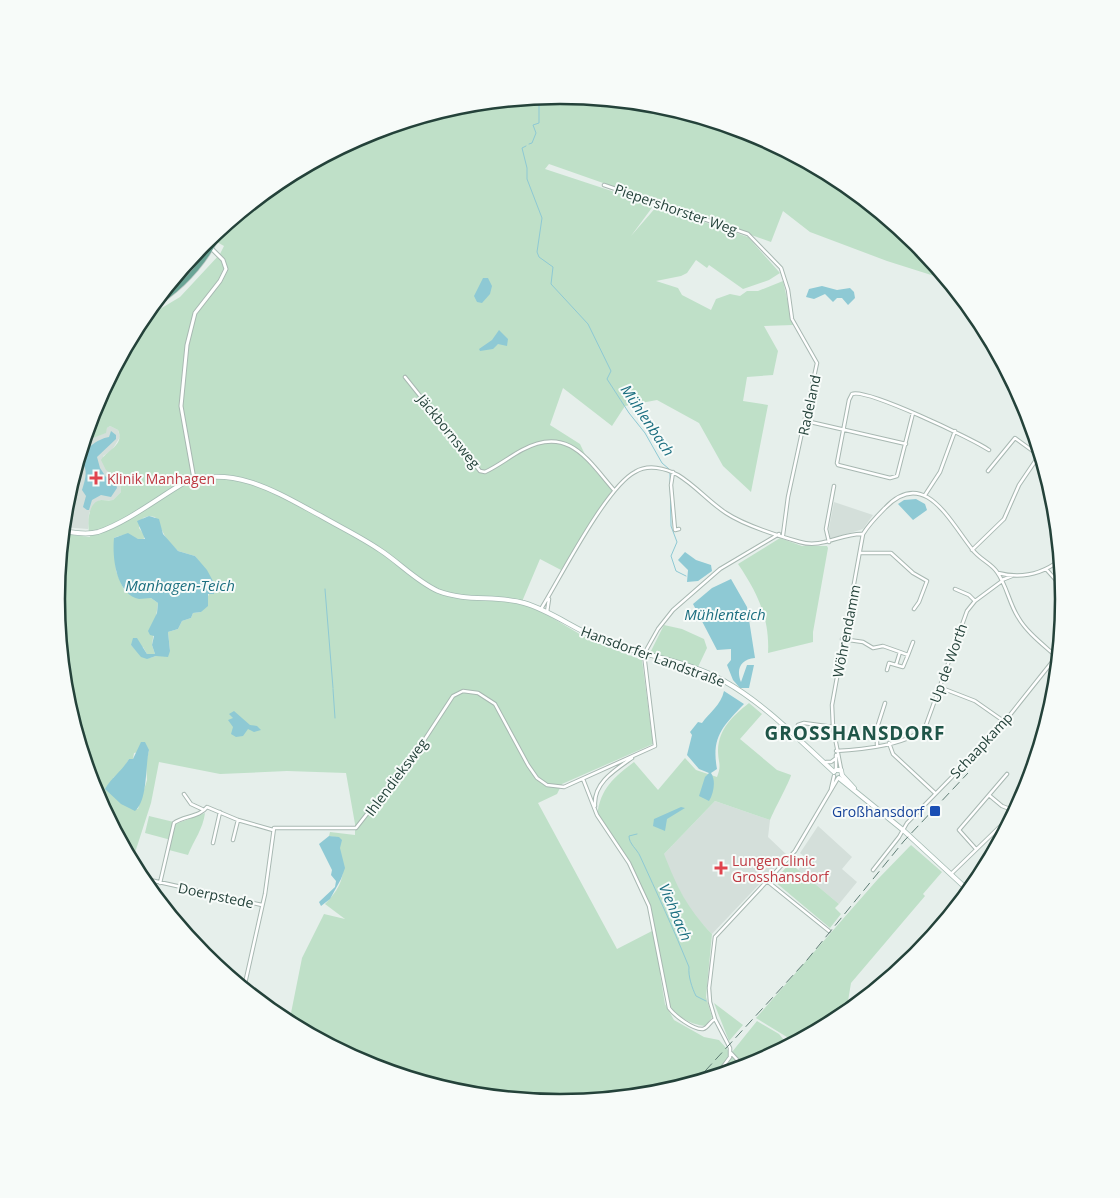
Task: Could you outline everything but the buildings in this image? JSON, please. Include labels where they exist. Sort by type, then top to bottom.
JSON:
[{"type":"main road","points":[[172,292],[183,284],[211,248]]},
{"type":"main road","name":"Hansdorfer Landstraße","points":[[70,531],[98,532],[194,479],[229,476],[259,484],[369,543],[415,578],[439,591],[455,596],[507,599],[541,609],[588,634],[644,654],[674,661],[723,680],[772,716],[837,774]]},
{"type":"main road","name":"Hansdorfer Landstraße","points":[[820,758],[837,774]]},
{"type":"main road","points":[[837,774],[963,886]]},
{"type":"street","name":"Piepershorster Weg","points":[[604,185],[748,234]]},
{"type":"street","name":"Radeland","points":[[748,234],[781,268],[788,290],[792,319],[817,363],[781,535]]},
{"type":"street","points":[[194,479],[181,406],[181,384],[188,334],[195,313],[220,281],[226,269],[221,257],[211,248]]},
{"type":"street","name":"Jäckbornsweg","points":[[405,377],[480,471],[485,472],[494,468],[532,445],[541,442],[556,442],[576,447],[614,490]]},
{"type":"street","points":[[913,413],[899,474],[890,478],[838,465],[836,460],[842,430],[850,397],[855,392],[868,394],[913,413],[955,431],[989,450]]},
{"type":"street","points":[[806,420],[906,444]]},
{"type":"street","points":[[925,495],[940,472],[955,431]]},
{"type":"street","points":[[988,470],[1015,438],[1032,450]]},
{"type":"street","points":[[972,550],[1004,519],[1019,485],[1035,462]]},
{"type":"street","points":[[541,609],[549,599],[563,572],[614,490],[627,477],[642,469],[656,468],[673,472],[731,516],[810,544],[829,542],[863,534],[868,526],[898,495],[913,491],[925,495],[955,524],[972,550],[998,572],[1012,576],[1029,575],[1054,564]]},
{"type":"street","points":[[673,472],[672,512],[675,530],[679,529]]},
{"type":"street","points":[[829,542],[826,529],[834,486]]},
{"type":"street","name":"Wöhrendamm","points":[[730,1052],[728,1043],[715,1019],[709,988],[712,945],[715,937],[799,846],[837,774],[832,705],[842,638],[861,553],[863,534]]},
{"type":"street","points":[[597,815],[594,800],[598,788],[613,771],[655,744],[644,654],[667,617],[720,569],[781,535]]},
{"type":"street","points":[[861,553],[891,553],[913,573],[927,581],[919,602],[914,609]]},
{"type":"street","points":[[1046,568],[1054,578]]},
{"type":"street","points":[[998,572],[1018,618],[1052,652]]},
{"type":"street","name":"Up de Worth","points":[[836,753],[909,738],[922,731],[926,725],[960,627],[975,601],[1012,576]]},
{"type":"street","points":[[955,590],[969,594],[975,601]]},
{"type":"street","points":[[547,612],[549,599]]},
{"type":"street","points":[[842,638],[863,642],[872,648],[882,646],[908,655]]},
{"type":"street","points":[[887,670],[889,663],[903,667],[913,642]]},
{"type":"street","points":[[896,665],[900,652]]},
{"type":"street","name":"Schaapkamp","points":[[873,870],[902,830],[934,793],[1005,722],[1051,665]]},
{"type":"street","points":[[939,687],[974,701],[1005,722]]},
{"type":"street","name":"Ihlendieksweg","points":[[273,830],[356,828],[421,745],[453,696],[463,691],[478,693],[495,704],[537,778],[547,785],[558,788],[583,779]]},
{"type":"street","points":[[877,745],[877,728],[886,703]]},
{"type":"street","points":[[798,725],[804,723],[833,728]]},
{"type":"street","points":[[889,743],[893,754],[934,793]]},
{"type":"street","name":"Wöhrendamm","points":[[836,753],[837,774]]},
{"type":"street","points":[[639,754],[583,779],[597,815],[629,864],[649,906],[669,1008],[676,1017],[701,1029],[706,1028],[715,1019]]},
{"type":"street","points":[[826,762],[831,762],[836,758]]},
{"type":"street","points":[[976,849],[959,831],[1007,774]]},
{"type":"street","points":[[184,794],[191,804],[204,810]]},
{"type":"street","points":[[990,796],[1002,806],[1008,808]]},
{"type":"street","points":[[160,883],[172,830],[174,823],[178,820],[204,810],[207,807],[238,820],[273,830],[262,905],[246,981]]},
{"type":"street","points":[[213,843],[220,812]]},
{"type":"street","points":[[233,840],[238,820]]},
{"type":"street","points":[[951,874],[1000,825]]},
{"type":"street","name":"Doerpstede","points":[[153,881],[262,905]]},
{"type":"street","points":[[767,881],[829,932]]},
{"type":"street","points":[[730,1052],[738,1060]]},
{"type":"street","points":[[726,1065],[730,1052]]},
{"type":"shaded area","name":"Klinik Manhagen","points":[[110,426],[118,430],[120,437],[112,450],[103,456],[110,473],[116,475],[120,480],[121,492],[113,500],[100,500],[89,513],[88,529],[70,528],[82,471],[91,440],[105,433]]},
{"type":"shaded area","points":[[834,502],[873,515],[863,529],[830,539],[829,528]]},
{"type":"shaded area","name":"LungenClinic Grosshansdorf","points":[[715,801],[770,820],[768,837],[787,855],[712,934],[692,913],[663,855]]},
{"type":"shaded area","points":[[818,826],[852,857],[842,869],[857,882],[839,904],[798,870],[807,859],[800,853]]},
{"type":"green space","points":[[560,104],[592,105],[625,108],[688,121],[719,130],[779,155],[808,170],[861,206],[910,249],[935,276],[887,261],[810,232],[783,211],[771,242],[549,164],[545,169],[654,205],[631,236],[657,206],[748,237],[780,273],[769,280],[743,289],[709,265],[707,268],[696,260],[687,273],[656,281],[678,288],[682,295],[711,310],[716,299],[730,294],[740,296],[747,291],[758,291],[783,281],[793,325],[764,326],[778,351],[773,375],[747,377],[743,401],[768,405],[751,492],[723,466],[699,423],[657,400],[625,406],[612,426],[563,388],[550,425],[580,444],[590,465],[612,490],[561,570],[540,559],[521,604],[542,612],[590,640],[642,660],[653,744],[562,784],[557,794],[538,803],[617,949],[652,931],[649,906],[629,863],[597,815],[605,791],[620,773],[634,762],[658,790],[685,758],[696,770],[717,777],[720,766],[718,750],[721,735],[732,718],[749,703],[762,714],[740,739],[777,770],[791,775],[770,820],[715,801],[664,854],[673,877],[684,897],[712,934],[706,997],[712,1017],[706,1026],[702,1026],[691,1023],[673,1011],[669,1004],[663,975],[660,974],[665,1004],[674,1020],[704,1037],[719,1040],[737,1061],[688,1077],[625,1090],[560,1094],[495,1090],[432,1077],[401,1068],[341,1043],[291,1015],[302,958],[324,914],[345,919],[325,904],[338,888],[343,872],[339,847],[335,837],[329,836],[330,832],[355,835],[355,824],[346,773],[287,771],[220,774],[159,762],[151,803],[135,853],[116,818],[91,758],[75,696],[69,664],[66,631],[65,599],[69,535],[90,537],[88,521],[93,505],[101,500],[113,500],[121,492],[120,480],[106,470],[101,460],[119,440],[118,430],[110,426],[107,428],[106,433],[92,439],[116,380],[131,351],[158,310],[180,297],[220,254],[224,246],[217,242],[259,206],[285,187],[341,155],[401,130],[432,121],[495,108]],"holes":[[[155,517],[167,540],[178,551],[195,556],[214,583],[201,612],[193,613],[191,618],[182,621],[178,629],[168,632],[170,651],[148,658],[141,655],[131,645],[143,647],[147,654],[155,654],[152,645],[158,603],[151,598],[124,590],[116,571],[114,538],[127,535],[143,540],[145,536],[139,528],[143,518]],[[149,750],[146,762],[147,780],[138,809],[121,803],[116,796],[113,778],[122,771],[129,759],[133,759],[134,753]]]},
{"type":"green space","points":[[780,538],[802,546],[827,546],[828,548],[813,632],[813,642],[768,653],[767,628],[761,606],[738,564]]},
{"type":"green space","points":[[664,625],[682,629],[704,639],[707,648],[698,667],[650,653]]},
{"type":"green space","points":[[205,813],[188,855],[169,850],[171,840],[145,833],[149,816],[178,823]]},
{"type":"green space","points":[[911,845],[942,872],[923,894],[925,896],[851,983],[848,1002],[808,1028],[789,1038],[756,1018],[878,879]]},
{"type":"green space","points":[[790,863],[839,904],[835,908],[841,914],[830,928],[774,881]]},
{"type":"green space","points":[[714,1003],[743,1025],[729,1041]]},
{"type":"green space","points":[[757,1021],[779,1034],[784,1040],[739,1060],[732,1052]]},
{"type":"water","points":[[483,278],[488,278],[492,286],[490,294],[482,303],[477,302],[474,296]]},
{"type":"water","points":[[822,286],[837,290],[850,288],[854,292],[855,298],[848,305],[842,298],[837,298],[833,302],[825,294],[814,299],[806,297],[809,289]]},
{"type":"water","points":[[499,330],[508,339],[507,346],[498,344],[493,349],[480,351],[479,349],[492,340]]},
{"type":"water","points":[[111,431],[116,435],[116,439],[97,457],[100,468],[106,477],[115,480],[117,488],[111,497],[101,495],[92,500],[89,510],[87,510],[83,507],[86,496],[82,490],[86,471],[84,465],[89,449],[96,442],[109,437]]},
{"type":"water","points":[[916,499],[925,504],[927,510],[913,520],[898,504],[904,500]]},
{"type":"water","name":"Manhagen-Teich","points":[[149,516],[159,519],[163,534],[178,551],[195,556],[207,570],[214,583],[214,594],[208,594],[208,606],[201,612],[193,613],[191,618],[182,621],[178,629],[168,632],[170,651],[168,657],[156,656],[147,659],[141,657],[131,645],[133,638],[137,638],[147,654],[155,654],[152,645],[154,636],[150,635],[148,631],[157,613],[158,603],[151,598],[139,599],[131,596],[120,583],[115,564],[114,538],[128,533],[138,539],[145,539],[137,521]]},
{"type":"water","points":[[685,552],[696,560],[711,565],[712,571],[698,581],[687,582],[688,570],[678,560]]},
{"type":"water","name":"Mühlenteich","points":[[731,579],[747,607],[755,658],[746,660],[740,666],[739,673],[741,682],[747,665],[754,665],[749,688],[740,688],[733,680],[727,665],[731,660],[731,649],[717,650],[693,604],[712,588]]},
{"type":"water","points":[[724,691],[744,704],[730,719],[717,740],[717,769],[711,773],[714,779],[714,787],[709,801],[699,796],[705,777],[709,773],[699,769],[687,755],[692,735],[690,732],[698,722],[702,723],[720,700]]},
{"type":"water","points":[[234,711],[250,725],[257,726],[261,730],[254,732],[248,729],[243,736],[236,737],[231,734],[233,727],[228,720],[233,718],[229,714]]},
{"type":"water","points":[[141,742],[145,742],[149,750],[144,791],[139,806],[135,811],[121,804],[105,789],[129,759],[133,759]]},
{"type":"water","points":[[681,807],[685,808],[667,819],[665,831],[653,826],[654,819]]},
{"type":"water","points":[[329,836],[339,837],[342,840],[340,848],[345,868],[330,899],[321,906],[319,902],[335,887],[336,881],[331,875],[332,870],[319,844]]},
{"type":"waterway","name":"Mühlenbach","points":[[529,144],[532,143],[536,133],[533,125],[539,123],[539,105]]},
{"type":"waterway","name":"Mühlenbach","points":[[526,146],[522,148],[527,168],[527,179],[542,218],[537,252],[539,257],[553,267],[551,284],[588,324],[611,371],[607,379],[629,413],[645,433],[662,463],[669,469]]},
{"type":"waterway","points":[[670,473],[671,526],[677,542],[671,556],[676,571],[686,576]]},
{"type":"waterway","points":[[325,589],[333,688]]},
{"type":"waterway","points":[[333,689],[335,718]]},
{"type":"waterway","name":"Viehbach","points":[[637,834],[629,836],[630,842],[640,856],[677,939],[689,967],[689,974],[696,996],[706,1001]]},
{"type":"railway","points":[[704,1072],[807,960],[904,841],[968,773]]},
{"type":"place","name":"Klinik Manhagen","points":[[96,478]]},
{"type":"place","name":"Großhansdorf","points":[[935,811]]},
{"type":"place","name":"LungenClinic Grosshansdorf","points":[[721,868]]},
{"type":"district","name":"GROSSHANSDORF","points":[[855,733]]}]
